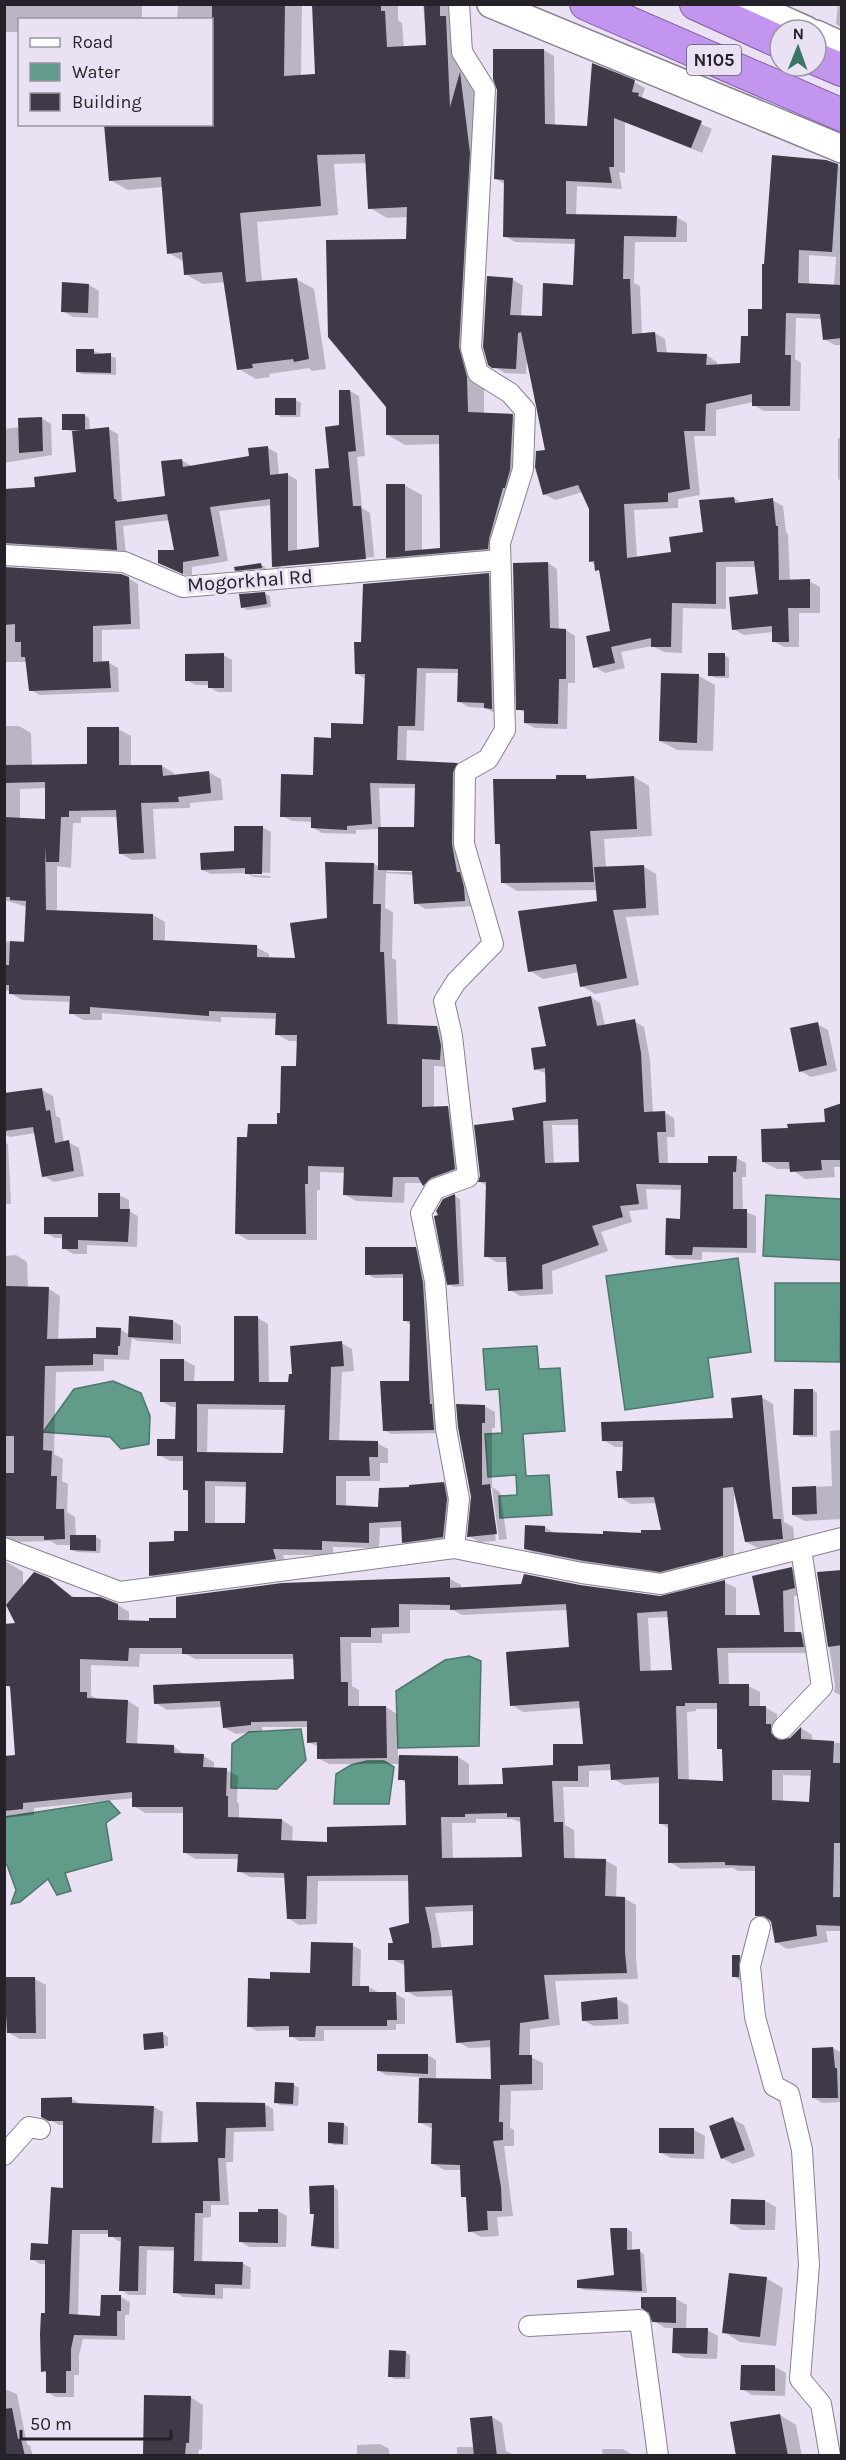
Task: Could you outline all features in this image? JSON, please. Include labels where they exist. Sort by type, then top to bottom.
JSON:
[{"type":"highway","name":"N105","points":[[586,4],[842,115]]},
{"type":"highway","name":"N105","points":[[696,4],[768,37]]},
{"type":"highway","points":[[828,64],[842,70]]},
{"type":"main road","points":[[491,4],[842,149]]},
{"type":"main road","points":[[748,4],[779,18]]},
{"type":"main road","points":[[828,40],[842,46]]},
{"type":"street","points":[[454,1548],[459,1499],[446,1429],[435,1281],[421,1214],[435,1189],[468,1177],[452,1036],[444,1000],[456,982],[493,944],[464,844],[465,772],[488,759],[505,730],[500,543],[523,469],[525,410],[510,393],[478,372],[471,348],[485,89],[462,52],[459,4]]},
{"type":"street","name":"Mogorkhal Rd","points":[[4,555],[124,562],[183,587],[500,560]]},
{"type":"street","points":[[4,1548],[120,1592],[454,1548],[582,1573],[661,1584],[842,1538]]},
{"type":"street","points":[[782,1729],[822,1687],[801,1548]]},
{"type":"street","points":[[760,1927],[750,1966],[755,2017],[774,2086],[789,2094],[803,2159],[809,2265],[800,2379],[821,2404],[830,2456]]},
{"type":"street","points":[[4,2155],[29,2127],[40,2128]]},
{"type":"street","points":[[529,2326],[640,2320],[658,2456]]},
{"type":"water","points":[[766,1195],[841,1199],[841,1260],[763,1256]]},
{"type":"water","points":[[738,1258],[751,1352],[708,1358],[713,1397],[625,1410],[606,1276]]},
{"type":"water","points":[[775,1283],[841,1283],[840,1362],[775,1361]]},
{"type":"water","points":[[537,1346],[539,1369],[560,1368],[565,1431],[523,1434],[526,1476],[549,1475],[552,1515],[500,1518],[499,1496],[517,1495],[516,1475],[488,1477],[485,1434],[502,1433],[499,1389],[486,1390],[483,1349]]},
{"type":"water","points":[[113,1381],[141,1393],[150,1416],[149,1444],[121,1449],[110,1437],[43,1432],[74,1389]]},
{"type":"water","points":[[469,1656],[481,1661],[479,1746],[398,1748],[396,1691],[445,1660]]},
{"type":"water","points":[[301,1729],[306,1760],[277,1789],[231,1788],[232,1744],[249,1732]]},
{"type":"water","points":[[367,1761],[384,1761],[394,1767],[389,1804],[334,1804],[336,1774],[351,1765]]},
{"type":"water","points":[[109,1801],[120,1813],[106,1823],[112,1860],[65,1873],[71,1891],[57,1895],[48,1879],[20,1902],[11,1904],[16,1890],[5,1864],[5,1817]]},
{"type":"building","points":[[212,4],[285,4],[284,76],[315,74],[312,4],[381,4],[381,11],[385,11],[387,47],[426,45],[424,4],[440,4],[440,16],[446,16],[450,107],[460,72],[470,153],[459,347],[467,377],[468,412],[513,414],[510,470],[505,488],[503,488],[488,549],[386,558],[386,484],[405,484],[405,551],[440,548],[439,435],[386,435],[386,407],[328,337],[326,240],[406,239],[407,207],[368,209],[365,154],[317,155],[321,206],[240,213],[246,282],[297,278],[309,359],[252,364],[253,368],[237,370],[222,272],[184,275],[182,252],[167,254],[161,177],[109,181],[104,126],[213,126]]},
{"type":"building","points":[[493,49],[544,49],[545,124],[587,126],[592,63],[635,80],[632,92],[639,93],[638,96],[702,121],[691,148],[614,118],[614,167],[609,167],[612,183],[566,181],[566,214],[677,216],[676,237],[624,236],[623,279],[630,279],[632,334],[655,332],[657,352],[707,354],[706,365],[740,363],[741,336],[748,336],[748,309],[762,309],[762,264],[764,264],[772,155],[826,160],[838,164],[832,252],[799,250],[798,283],[842,285],[842,338],[823,340],[820,314],[786,313],[785,355],[791,355],[790,406],[752,406],[752,394],[706,404],[705,431],[684,431],[690,489],[668,493],[668,502],[624,504],[627,558],[671,552],[669,537],[703,532],[699,500],[734,497],[735,503],[773,498],[776,526],[778,526],[779,580],[810,579],[810,608],[788,608],[789,642],[772,642],[772,626],[732,630],[729,597],[758,594],[754,561],[716,562],[716,604],[672,603],[671,647],[651,647],[651,638],[611,647],[615,663],[593,668],[586,636],[610,631],[599,570],[595,571],[594,561],[589,562],[589,509],[578,485],[543,495],[535,467],[536,451],[545,450],[521,332],[518,333],[516,369],[492,368],[488,365],[483,347],[487,276],[513,278],[510,315],[542,316],[543,283],[573,285],[575,239],[503,237],[504,180],[494,179],[497,90],[493,79]]},
{"type":"building","points":[[62,282],[89,284],[88,313],[61,312]]},
{"type":"building","points":[[76,349],[94,349],[94,354],[111,353],[111,373],[76,372]]},
{"type":"building","points":[[339,390],[350,390],[356,451],[348,452],[353,506],[361,506],[366,559],[272,567],[270,499],[210,507],[219,556],[183,562],[183,574],[158,563],[158,550],[174,550],[167,514],[115,521],[117,550],[4,543],[4,489],[35,487],[34,477],[76,472],[72,431],[109,427],[114,499],[117,502],[165,496],[161,461],[182,459],[183,467],[249,456],[248,448],[268,446],[270,475],[288,473],[288,551],[319,547],[315,469],[329,468],[325,427],[339,425]]},
{"type":"building","points":[[275,398],[296,398],[296,415],[275,415]]},
{"type":"building","points":[[62,414],[85,414],[85,430],[62,430]]},
{"type":"building","points":[[42,417],[43,451],[19,453],[18,418]]},
{"type":"building","points":[[548,562],[550,628],[566,629],[566,679],[559,679],[558,724],[524,723],[524,710],[516,710],[513,563]]},
{"type":"building","points":[[261,563],[262,568],[235,571],[234,567]]},
{"type":"building","points":[[4,567],[121,574],[129,577],[131,624],[93,626],[93,662],[109,661],[111,688],[29,691],[25,657],[21,657],[21,642],[15,642],[15,624],[4,625]]},
{"type":"building","points":[[489,573],[492,709],[484,708],[484,703],[457,702],[458,669],[417,668],[415,726],[398,726],[397,760],[458,763],[453,772],[452,844],[457,872],[460,872],[464,887],[465,901],[414,904],[412,871],[378,870],[378,827],[414,827],[415,784],[370,783],[372,824],[347,826],[347,830],[311,828],[311,817],[280,817],[281,774],[313,775],[314,737],[331,738],[331,723],[363,724],[365,674],[355,674],[354,642],[361,642],[363,584]]},
{"type":"building","points":[[265,592],[267,604],[241,608],[239,594]]},
{"type":"building","points":[[224,653],[224,688],[208,688],[208,681],[185,681],[185,654]]},
{"type":"building","points":[[708,653],[725,653],[725,676],[708,676]]},
{"type":"building","points":[[661,673],[699,674],[697,743],[659,741]]},
{"type":"building","points":[[87,727],[119,727],[119,765],[162,765],[163,776],[209,771],[211,793],[178,797],[179,802],[141,803],[144,853],[119,854],[116,810],[69,811],[69,817],[61,817],[59,862],[46,862],[45,847],[46,910],[153,914],[153,940],[257,945],[257,957],[295,958],[290,923],[327,918],[325,862],[374,863],[373,904],[381,904],[380,952],[384,952],[387,1024],[437,1026],[441,1046],[440,1060],[422,1059],[422,1107],[448,1106],[455,1169],[431,1178],[423,1186],[418,1177],[393,1177],[392,1197],[343,1195],[344,1167],[308,1166],[308,1184],[305,1184],[306,1234],[235,1234],[237,1137],[247,1137],[248,1124],[277,1124],[277,1113],[280,1113],[281,1066],[296,1066],[297,1035],[275,1035],[276,1013],[209,1011],[209,1016],[90,1007],[90,1014],[69,1014],[70,996],[9,994],[9,985],[4,985],[4,965],[9,965],[10,941],[24,942],[26,901],[10,900],[10,897],[4,897],[4,817],[45,819],[45,782],[4,783],[4,765],[87,764]]},
{"type":"building","points":[[556,775],[586,775],[586,779],[634,776],[637,829],[590,831],[594,882],[501,883],[500,844],[495,844],[493,779],[556,779]]},
{"type":"building","points":[[234,826],[263,826],[262,874],[245,874],[245,868],[201,870],[200,853],[234,851]]},
{"type":"building","points":[[644,865],[646,908],[613,910],[627,978],[580,987],[576,964],[528,972],[518,911],[597,901],[594,867]]},
{"type":"building","points":[[591,996],[597,1026],[635,1019],[641,1053],[644,1112],[665,1111],[666,1132],[657,1132],[659,1163],[708,1163],[708,1156],[737,1156],[736,1172],[733,1172],[733,1209],[747,1209],[747,1248],[693,1247],[692,1255],[665,1255],[666,1218],[680,1219],[681,1185],[636,1184],[639,1204],[620,1206],[623,1217],[592,1226],[599,1245],[542,1265],[543,1289],[508,1291],[506,1257],[484,1257],[486,1182],[478,1182],[480,1176],[474,1125],[514,1120],[512,1108],[546,1102],[545,1068],[534,1070],[531,1048],[546,1046],[538,1007]],"holes":[[[578,1119],[579,1162],[545,1163],[543,1121]]]},
{"type":"building","points":[[818,1022],[827,1065],[799,1072],[790,1028]]},
{"type":"building","points":[[42,1088],[46,1111],[50,1110],[55,1143],[69,1140],[74,1171],[42,1177],[33,1127],[4,1131],[4,1093]]},
{"type":"building","points":[[842,1103],[842,1160],[821,1160],[822,1170],[790,1172],[789,1162],[762,1162],[761,1129],[788,1128],[787,1124],[825,1122],[824,1109]]},
{"type":"building","points":[[98,1193],[120,1193],[120,1209],[130,1209],[128,1242],[78,1240],[78,1249],[62,1249],[62,1234],[44,1234],[44,1217],[98,1217]]},
{"type":"building","points":[[455,1194],[459,1284],[447,1285],[434,1216],[438,1215],[436,1211],[443,1199]]},
{"type":"building","points":[[365,1247],[416,1247],[423,1283],[430,1404],[432,1404],[434,1430],[383,1431],[380,1381],[409,1381],[410,1321],[403,1321],[403,1274],[365,1275]]},
{"type":"building","points":[[6,1286],[49,1287],[47,1339],[96,1338],[96,1327],[121,1328],[118,1355],[93,1354],[93,1365],[45,1366],[43,1450],[52,1451],[51,1476],[57,1476],[56,1509],[64,1509],[65,1539],[44,1540],[44,1536],[4,1536],[4,1473],[14,1473],[14,1436],[4,1436]]},
{"type":"building","points":[[129,1316],[173,1320],[173,1340],[128,1337]]},
{"type":"building","points":[[234,1316],[258,1316],[259,1382],[288,1382],[289,1374],[292,1374],[290,1346],[342,1341],[344,1366],[331,1367],[329,1440],[378,1441],[378,1457],[369,1457],[370,1476],[336,1476],[336,1505],[378,1507],[379,1488],[444,1482],[447,1499],[443,1537],[402,1543],[401,1521],[369,1523],[369,1543],[322,1541],[322,1550],[273,1549],[276,1559],[149,1576],[149,1542],[174,1541],[174,1531],[188,1531],[188,1490],[183,1490],[183,1456],[157,1456],[157,1439],[175,1439],[176,1402],[160,1402],[160,1359],[184,1359],[184,1381],[234,1381]],"holes":[[[197,1404],[285,1405],[283,1453],[197,1452]],[[205,1481],[246,1482],[245,1523],[205,1523]]]},
{"type":"building","points":[[794,1389],[813,1389],[813,1435],[793,1435]]},
{"type":"building","points":[[762,1395],[773,1519],[781,1519],[783,1539],[745,1542],[733,1487],[723,1488],[723,1556],[660,1572],[584,1561],[524,1549],[525,1525],[545,1526],[545,1532],[603,1534],[603,1531],[641,1533],[641,1530],[661,1530],[654,1497],[618,1498],[616,1471],[622,1471],[623,1441],[602,1441],[601,1422],[733,1418],[731,1398]]},
{"type":"building","points":[[456,1404],[485,1405],[485,1423],[482,1423],[482,1485],[490,1484],[497,1534],[467,1537],[471,1497]]},
{"type":"building","points":[[816,1486],[817,1514],[792,1515],[792,1487]]},
{"type":"building","points":[[70,1535],[96,1535],[96,1551],[70,1550]]},
{"type":"building","points":[[792,1567],[795,1588],[783,1591],[784,1632],[801,1632],[804,1647],[717,1648],[719,1684],[749,1684],[749,1706],[766,1706],[766,1724],[771,1724],[771,1733],[779,1740],[790,1738],[801,1727],[801,1739],[834,1741],[833,1763],[842,1763],[842,1843],[834,1843],[833,1897],[842,1897],[842,1926],[816,1925],[817,1936],[775,1943],[771,1921],[764,1916],[755,1916],[755,1866],[725,1865],[725,1862],[668,1863],[668,1824],[659,1824],[659,1777],[611,1780],[610,1764],[578,1766],[578,1781],[552,1781],[554,1822],[563,1822],[564,1858],[606,1859],[605,1896],[625,1897],[627,1973],[544,1975],[549,2019],[520,2023],[519,2055],[532,2055],[532,2084],[500,2085],[499,2122],[503,2122],[503,2140],[493,2141],[501,2187],[502,2211],[487,2211],[488,2230],[468,2232],[466,2197],[461,2197],[460,2165],[431,2164],[432,2123],[418,2123],[419,2078],[491,2079],[490,2040],[456,2043],[452,1990],[405,1992],[404,1960],[388,1960],[388,1943],[393,1943],[389,1928],[409,1923],[408,1875],[307,1876],[306,1919],[287,1919],[284,1873],[237,1872],[238,1854],[183,1853],[183,1807],[132,1807],[132,1792],[23,1803],[23,1809],[4,1811],[4,1756],[15,1755],[10,1686],[4,1686],[4,1624],[15,1623],[6,1605],[34,1572],[49,1578],[72,1597],[100,1597],[118,1604],[118,1620],[149,1621],[149,1618],[176,1618],[176,1597],[282,1583],[450,1577],[450,1588],[521,1584],[524,1574],[580,1585],[660,1596],[725,1580],[725,1615],[760,1615],[752,1576]],"holes":[[[399,1604],[450,1605],[450,1610],[566,1604],[569,1647],[506,1652],[510,1706],[579,1701],[583,1744],[553,1744],[553,1765],[502,1768],[503,1784],[458,1785],[458,1756],[399,1755],[398,1780],[405,1780],[406,1825],[327,1827],[327,1842],[281,1840],[282,1819],[228,1817],[227,1768],[203,1767],[204,1754],[174,1753],[174,1745],[126,1743],[128,1700],[87,1698],[87,1692],[80,1692],[80,1659],[128,1661],[129,1648],[182,1648],[182,1654],[293,1654],[294,1679],[153,1685],[154,1704],[220,1701],[223,1728],[251,1725],[251,1722],[307,1721],[307,1743],[317,1742],[317,1759],[387,1758],[386,1706],[348,1706],[348,1682],[341,1682],[340,1637],[371,1637],[371,1628],[399,1627]],[[667,1611],[672,1670],[640,1671],[637,1613]],[[685,1703],[717,1703],[717,1749],[722,1749],[723,1781],[678,1779],[676,1706],[685,1706]],[[772,1770],[811,1770],[809,1802],[772,1800]],[[507,1813],[507,1817],[520,1817],[522,1857],[442,1858],[441,1817],[465,1817],[465,1814]],[[473,1905],[473,1945],[432,1948],[425,1907]]]},
{"type":"building","points":[[842,1570],[842,1645],[828,1647],[817,1572]]},
{"type":"building","points":[[311,1942],[353,1943],[352,1986],[369,1986],[369,1992],[396,1992],[397,2020],[387,2020],[387,2026],[316,2026],[315,2037],[289,2037],[289,2026],[247,2027],[248,1978],[270,1979],[270,1972],[310,1973]]},
{"type":"building","points":[[732,1955],[740,1955],[739,1977],[732,1977]]},
{"type":"building","points":[[4,1977],[35,1977],[36,2033],[7,2033]]},
{"type":"building","points":[[617,1997],[618,2019],[582,2021],[581,2002]]},
{"type":"building","points":[[163,2032],[164,2048],[144,2050],[143,2034]]},
{"type":"building","points":[[833,2047],[835,2068],[837,2068],[838,2098],[812,2098],[812,2048]]},
{"type":"building","points":[[377,2054],[428,2054],[428,2074],[377,2071]]},
{"type":"building","points":[[275,2082],[294,2083],[293,2104],[274,2103]]},
{"type":"building","points":[[72,2097],[72,2103],[154,2106],[152,2143],[198,2142],[196,2102],[265,2103],[266,2127],[226,2128],[225,2158],[218,2158],[220,2201],[203,2201],[203,2213],[195,2213],[194,2261],[243,2262],[242,2285],[215,2284],[215,2295],[173,2293],[174,2247],[139,2246],[138,2291],[119,2291],[121,2237],[108,2237],[108,2230],[72,2230],[69,2314],[100,2316],[101,2295],[121,2295],[121,2311],[117,2311],[117,2336],[74,2335],[71,2349],[71,2371],[66,2371],[66,2393],[46,2393],[46,2371],[41,2372],[40,2334],[41,2313],[45,2313],[45,2260],[30,2260],[31,2243],[48,2244],[51,2187],[63,2188],[63,2121],[49,2121],[41,2117],[41,2098]]},
{"type":"building","points":[[733,2117],[745,2150],[721,2159],[709,2126]]},
{"type":"building","points":[[328,2122],[344,2123],[343,2144],[328,2143]]},
{"type":"building","points":[[659,2128],[694,2128],[694,2154],[659,2153]]},
{"type":"building","points":[[334,2185],[334,2248],[311,2246],[314,2214],[310,2214],[309,2186]]},
{"type":"building","points":[[731,2199],[765,2200],[765,2225],[730,2224]]},
{"type":"building","points":[[258,2209],[278,2209],[278,2243],[239,2242],[239,2212],[258,2212]]},
{"type":"building","points":[[610,2228],[627,2228],[627,2250],[640,2249],[642,2291],[577,2288],[577,2280],[614,2275]]},
{"type":"building","points":[[729,2273],[767,2277],[760,2337],[722,2333]]},
{"type":"building","points":[[641,2297],[676,2297],[676,2323],[652,2322],[649,2313],[641,2308]]},
{"type":"building","points":[[673,2328],[708,2328],[707,2354],[672,2353]]},
{"type":"building","points":[[389,2350],[406,2351],[405,2377],[388,2377]]},
{"type":"building","points":[[741,2365],[775,2365],[775,2391],[740,2390]]},
{"type":"building","points":[[144,2395],[191,2396],[189,2443],[186,2443],[185,2456],[143,2456]]},
{"type":"building","points":[[12,2408],[18,2439],[21,2439],[25,2456],[4,2456],[4,2409]]},
{"type":"building","points":[[780,2414],[788,2456],[736,2456],[730,2422]]},
{"type":"building","points":[[492,2416],[497,2456],[474,2456],[470,2418]]}]
